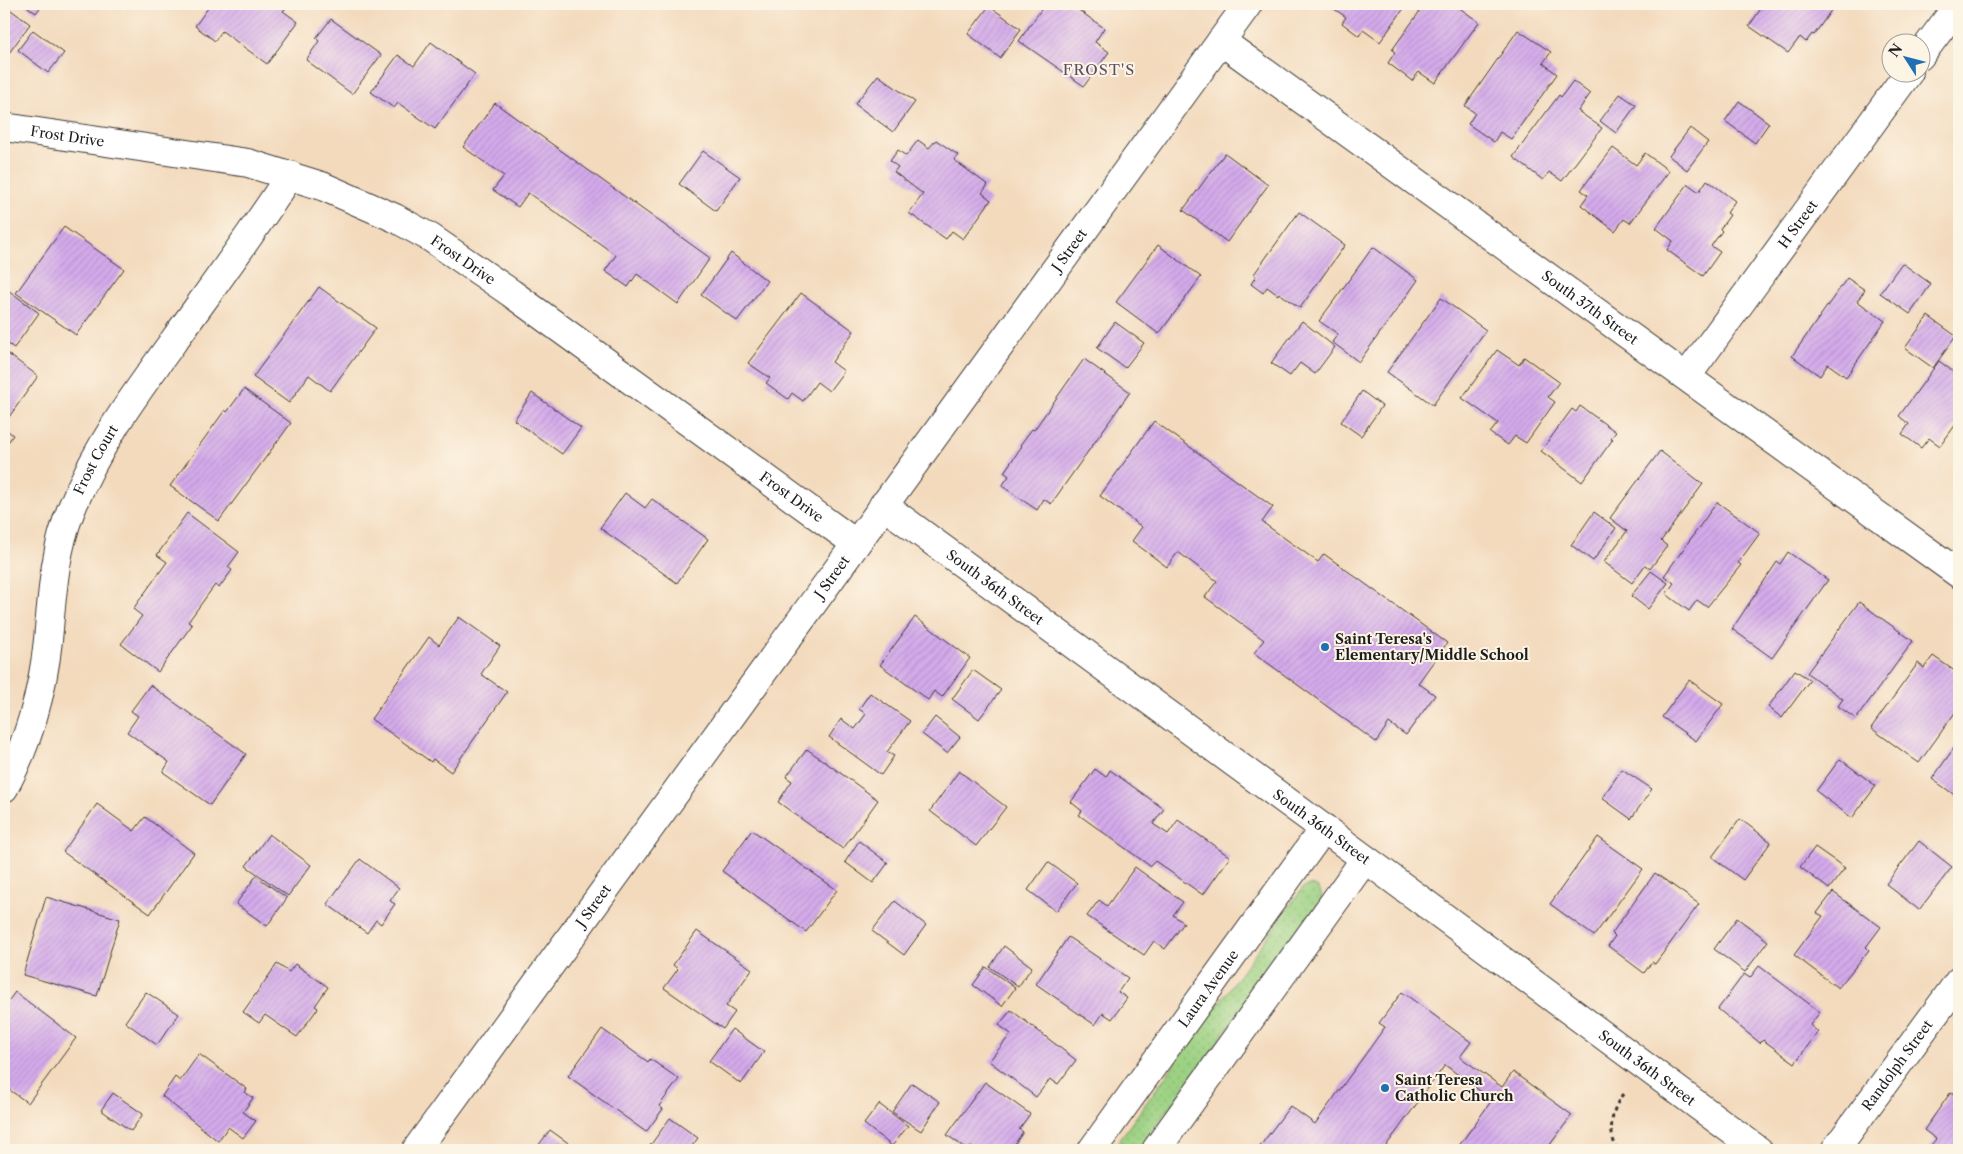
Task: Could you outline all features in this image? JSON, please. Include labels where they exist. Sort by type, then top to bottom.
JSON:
[{"type":"street","name":"J Street","points":[[416,1150],[1248,4]]},
{"type":"street","points":[[1930,43],[1959,4]]},
{"type":"street","name":"South 37th Street","points":[[1220,41],[1959,574]]},
{"type":"street","name":"H Street","points":[[1687,376],[1902,82]]},
{"type":"street","name":"Frost Drive","points":[[4,127],[248,163],[290,175],[377,210],[431,238],[519,299],[855,543]]},
{"type":"street","name":"Frost Court","points":[[4,788],[23,745],[40,688],[57,557],[70,511],[95,456],[127,405],[248,238],[290,175]]},
{"type":"street","name":"South 36th Street","points":[[883,505],[1324,828],[1758,1150]]},
{"type":"street","name":"Laura Avenue","points":[[1092,1150],[1324,828]]},
{"type":"street","points":[[1156,1150],[1365,859]]},
{"type":"street","name":"Randolph Street","points":[[1835,1150],[1959,981]]},
{"type":"path","points":[[1618,1150],[1612,1135],[1613,1111],[1623,1094]]},
{"type":"path","points":[[1613,1150],[1616,1146]]},
{"type":"green space","points":[[1308,885],[1318,889],[1322,899],[1139,1150],[1112,1150],[1302,889]]},
{"type":"building","points":[[24,4],[43,4],[36,13]]},
{"type":"building","points":[[211,4],[289,4],[283,11],[298,22],[267,64],[222,31],[215,41],[195,26]]},
{"type":"building","points":[[1045,4],[1070,4],[1104,28],[1095,42],[1109,52],[1084,86],[1019,41]]},
{"type":"building","points":[[1332,4],[1407,4],[1380,42],[1363,30],[1359,36],[1342,23],[1346,17],[1330,6]]},
{"type":"building","points":[[1425,4],[1454,4],[1479,22],[1435,83],[1419,72],[1412,81],[1388,63],[1395,52],[1392,50]]},
{"type":"building","points":[[1764,4],[1824,4],[1832,9],[1814,35],[1812,34],[1806,42],[1800,37],[1788,53],[1749,26]]},
{"type":"building","points":[[4,5],[30,24],[4,60]]},
{"type":"building","points":[[989,6],[1021,29],[1000,58],[968,34]]},
{"type":"building","points":[[331,19],[381,55],[352,94],[306,60],[319,41],[316,38]]},
{"type":"building","points":[[33,30],[64,53],[48,73],[18,50]]},
{"type":"building","points":[[1518,30],[1551,52],[1543,63],[1557,74],[1511,139],[1500,132],[1494,142],[1468,124],[1475,113],[1465,106]]},
{"type":"building","points":[[431,42],[475,74],[435,129],[398,103],[394,108],[371,92],[398,55],[414,66]]},
{"type":"building","points":[[878,75],[915,102],[893,132],[855,104]]},
{"type":"building","points":[[1573,81],[1590,94],[1578,111],[1602,128],[1562,181],[1549,172],[1543,180],[1513,157],[1559,95],[1561,97]]},
{"type":"building","points":[[1620,94],[1636,105],[1616,133],[1600,121]]},
{"type":"building","points":[[1739,101],[1769,123],[1755,143],[1725,121]]},
{"type":"building","points":[[495,103],[710,258],[678,304],[637,274],[628,287],[605,271],[616,255],[528,193],[518,207],[493,190],[504,176],[463,147]]},
{"type":"building","points":[[1690,128],[1708,142],[1687,170],[1669,156]]},
{"type":"building","points":[[918,140],[929,148],[936,140],[958,155],[954,160],[988,185],[982,193],[991,200],[963,239],[952,231],[946,239],[909,213],[923,194],[894,172],[898,167],[890,161],[898,150],[906,156]]},
{"type":"building","points":[[1613,148],[1636,165],[1645,153],[1669,171],[1630,223],[1624,219],[1615,231],[1581,205],[1588,195],[1581,190]]},
{"type":"building","points":[[703,151],[740,177],[716,211],[679,184]]},
{"type":"building","points":[[1225,153],[1268,185],[1227,242],[1183,210]]},
{"type":"building","points":[[1707,180],[1735,201],[1727,213],[1730,215],[1720,229],[1722,231],[1711,246],[1720,252],[1703,276],[1667,250],[1673,241],[1656,228],[1688,184],[1699,192]]},
{"type":"building","points":[[1299,212],[1345,245],[1300,308],[1267,287],[1263,293],[1251,284],[1256,276],[1254,274]]},
{"type":"building","points":[[64,227],[124,269],[76,335],[16,293]]},
{"type":"building","points":[[1158,245],[1201,277],[1159,334],[1116,302]]},
{"type":"building","points":[[1373,247],[1418,280],[1359,362],[1332,342],[1338,334],[1319,321]]},
{"type":"building","points":[[731,253],[767,281],[737,321],[701,295]]},
{"type":"building","points":[[1902,263],[1931,284],[1910,314],[1880,293]]},
{"type":"building","points":[[1847,278],[1865,290],[1857,301],[1885,321],[1846,377],[1828,364],[1820,376],[1792,356]]},
{"type":"building","points":[[4,287],[39,313],[14,348],[4,341]]},
{"type":"building","points":[[319,287],[376,328],[330,391],[309,375],[289,403],[253,377]]},
{"type":"building","points":[[801,293],[854,331],[832,362],[844,371],[829,391],[817,382],[803,401],[792,393],[788,399],[766,383],[770,378],[748,363]]},
{"type":"building","points":[[1441,298],[1486,330],[1433,405],[1387,372]]},
{"type":"building","points":[[1928,316],[1956,336],[1933,368],[1905,348]]},
{"type":"building","points":[[1302,321],[1335,347],[1315,374],[1300,363],[1290,376],[1271,363]]},
{"type":"building","points":[[1115,322],[1144,343],[1125,368],[1097,348]]},
{"type":"building","points":[[1497,350],[1519,365],[1524,357],[1559,382],[1548,397],[1555,402],[1526,443],[1515,436],[1508,445],[1490,433],[1498,423],[1462,398]]},
{"type":"building","points":[[4,351],[38,376],[4,424]]},
{"type":"building","points":[[1084,359],[1130,392],[1051,504],[1044,499],[1037,510],[1002,486],[1009,476],[1004,472],[1022,446],[1020,445],[1032,429],[1034,430]]},
{"type":"building","points":[[1939,361],[1959,376],[1959,420],[1940,446],[1929,438],[1921,448],[1902,434],[1909,424],[1899,416]]},
{"type":"building","points":[[244,389],[291,423],[219,521],[170,486],[225,410],[227,412]]},
{"type":"building","points":[[1362,391],[1382,406],[1361,436],[1341,422]]},
{"type":"building","points":[[532,393],[581,428],[562,454],[514,420]]},
{"type":"building","points":[[1580,406],[1616,432],[1582,482],[1541,451],[1572,409],[1576,412]]},
{"type":"building","points":[[1154,421],[1273,507],[1262,522],[1318,562],[1324,554],[1447,643],[1418,683],[1435,695],[1406,735],[1389,723],[1376,742],[1254,653],[1264,640],[1205,597],[1217,581],[1178,552],[1167,567],[1132,541],[1142,527],[1100,496]]},
{"type":"building","points":[[4,428],[13,435],[4,448]]},
{"type":"building","points":[[1660,451],[1703,484],[1661,541],[1667,546],[1650,569],[1645,565],[1632,583],[1604,562],[1627,531],[1610,518]]},
{"type":"building","points":[[625,493],[645,508],[652,499],[708,539],[677,583],[600,528]]},
{"type":"building","points":[[1717,502],[1760,533],[1738,563],[1741,565],[1707,607],[1697,600],[1689,611],[1666,594],[1674,583],[1664,576]]},
{"type":"building","points":[[1594,512],[1616,528],[1593,561],[1571,545]]},
{"type":"building","points":[[187,513],[239,552],[228,567],[232,570],[219,588],[215,585],[209,593],[188,622],[192,625],[158,672],[121,644],[142,616],[133,609],[167,562],[157,555]]},
{"type":"building","points":[[1788,552],[1828,580],[1772,658],[1732,629],[1777,562],[1780,564]]},
{"type":"building","points":[[1651,571],[1668,583],[1648,609],[1631,596]]},
{"type":"building","points":[[1859,602],[1913,641],[1856,719],[1838,706],[1843,699],[1807,673]]},
{"type":"building","points":[[459,617],[500,646],[481,674],[507,692],[451,772],[433,759],[431,762],[371,719],[429,637],[439,645]]},
{"type":"building","points":[[915,617],[970,658],[942,697],[934,691],[928,700],[880,665]]},
{"type":"building","points":[[1933,656],[1959,674],[1959,707],[1919,763],[1871,728],[1918,663],[1924,668]]},
{"type":"building","points":[[973,670],[1001,690],[979,719],[952,699]]},
{"type":"building","points":[[1795,670],[1810,680],[1782,718],[1768,707]]},
{"type":"building","points":[[1689,680],[1723,704],[1696,741],[1662,717]]},
{"type":"building","points":[[150,685],[246,754],[210,805],[163,772],[169,762],[127,732],[138,716],[131,711]]},
{"type":"building","points":[[870,693],[910,721],[887,752],[894,756],[881,775],[829,737],[841,719],[855,729],[866,714],[859,709]]},
{"type":"building","points":[[935,717],[960,737],[947,753],[922,734]]},
{"type":"building","points":[[1959,741],[1959,798],[1932,779]]},
{"type":"building","points":[[807,749],[878,800],[843,849],[778,802],[792,781],[786,777]]},
{"type":"building","points":[[1840,759],[1876,786],[1852,818],[1816,791]]},
{"type":"building","points":[[1095,769],[1106,777],[1110,770],[1164,809],[1153,824],[1168,834],[1178,820],[1230,857],[1203,895],[1155,861],[1150,866],[1079,815],[1082,811],[1071,802]]},
{"type":"building","points":[[1622,769],[1652,789],[1631,819],[1602,798]]},
{"type":"building","points":[[959,771],[1006,807],[976,846],[930,811]]},
{"type":"building","points":[[97,804],[134,831],[145,817],[194,853],[150,914],[63,852]]},
{"type":"building","points":[[1740,819],[1771,842],[1743,880],[1712,857]]},
{"type":"building","points":[[752,830],[837,890],[806,932],[722,871]]},
{"type":"building","points":[[269,834],[311,865],[288,896],[246,866]]},
{"type":"building","points":[[1598,837],[1643,869],[1594,936],[1550,904]]},
{"type":"building","points":[[859,841],[888,863],[873,883],[845,862]]},
{"type":"building","points":[[1919,841],[1952,867],[1919,910],[1886,884]]},
{"type":"building","points":[[1815,847],[1845,868],[1829,889],[1800,867]]},
{"type":"building","points":[[360,859],[399,888],[390,901],[395,904],[381,924],[376,920],[367,933],[327,904]]},
{"type":"building","points":[[1048,862],[1077,883],[1056,911],[1028,890]]},
{"type":"building","points":[[1135,867],[1183,902],[1173,915],[1184,923],[1165,949],[1154,941],[1144,955],[1087,916],[1099,900],[1107,906]]},
{"type":"building","points":[[1655,873],[1699,904],[1655,964],[1652,962],[1644,973],[1608,946],[1615,936],[1612,933]]},
{"type":"building","points":[[256,876],[287,898],[267,926],[236,904]]},
{"type":"building","points":[[1833,892],[1881,927],[1866,947],[1869,950],[1838,988],[1794,955],[1823,916],[1817,913]]},
{"type":"building","points":[[46,897],[120,919],[97,996],[23,975]]},
{"type":"building","points":[[895,901],[926,925],[904,955],[872,931]]},
{"type":"building","points":[[1737,918],[1768,941],[1745,972],[1714,949]]},
{"type":"building","points":[[697,931],[752,969],[726,1006],[735,1012],[723,1029],[664,988],[678,969],[673,965]]},
{"type":"building","points":[[1068,937],[1128,978],[1118,992],[1127,998],[1112,1019],[1103,1013],[1095,1025],[1036,984]]},
{"type":"building","points":[[1004,946],[1032,967],[1018,987],[990,967]]},
{"type":"building","points":[[277,964],[289,972],[295,964],[328,987],[315,1006],[318,1008],[297,1037],[265,1015],[259,1023],[243,1012]]},
{"type":"building","points":[[1759,966],[1820,1012],[1810,1025],[1818,1032],[1795,1063],[1763,1040],[1760,1043],[1718,1009],[1744,974],[1750,978]]},
{"type":"building","points":[[986,967],[1015,988],[1002,1006],[973,985]]},
{"type":"building","points":[[15,992],[76,1038],[28,1103],[4,1086],[4,1007]]},
{"type":"building","points":[[146,992],[179,1014],[157,1045],[125,1022]]},
{"type":"building","name":"Saint Teresa Catholic Church","points":[[1402,992],[1471,1042],[1460,1057],[1502,1087],[1513,1072],[1572,1115],[1546,1150],[1456,1150],[1492,1100],[1445,1065],[1383,1150],[1258,1149],[1290,1106],[1315,1124],[1385,1027],[1379,1023]]},
{"type":"building","points":[[1011,1010],[1076,1060],[1058,1084],[1050,1079],[1036,1097],[989,1061],[1011,1034],[999,1025]]},
{"type":"building","points":[[602,1029],[648,1062],[650,1059],[679,1079],[659,1106],[663,1109],[646,1132],[568,1076]]},
{"type":"building","points":[[732,1029],[764,1052],[741,1084],[709,1061]]},
{"type":"building","points":[[199,1054],[247,1089],[245,1092],[253,1098],[243,1112],[256,1121],[243,1138],[228,1127],[218,1141],[162,1096],[175,1077],[180,1081]]},
{"type":"building","points":[[985,1082],[1030,1114],[1019,1129],[1023,1132],[1012,1148],[1009,1146],[1006,1150],[976,1150],[971,1147],[968,1150],[947,1135]]},
{"type":"building","points":[[912,1083],[940,1102],[921,1131],[892,1112]]},
{"type":"building","points":[[1951,1092],[1959,1097],[1959,1150],[1927,1150],[1936,1139],[1924,1130]]},
{"type":"building","points":[[113,1093],[143,1114],[131,1131],[101,1110]]},
{"type":"building","points":[[879,1104],[908,1126],[892,1146],[864,1124]]},
{"type":"building","points":[[670,1118],[698,1138],[689,1150],[647,1150]]},
{"type":"building","points":[[550,1130],[578,1150],[535,1150]]},
{"type":"place","name":"Saint Teresa's Elementary/Middle School","points":[[1325,647]]},
{"type":"place","name":"Saint Teresa Catholic Church","points":[[1385,1088]]},
{"type":"district","name":"FROST'S","points":[[1099,70]]}]
